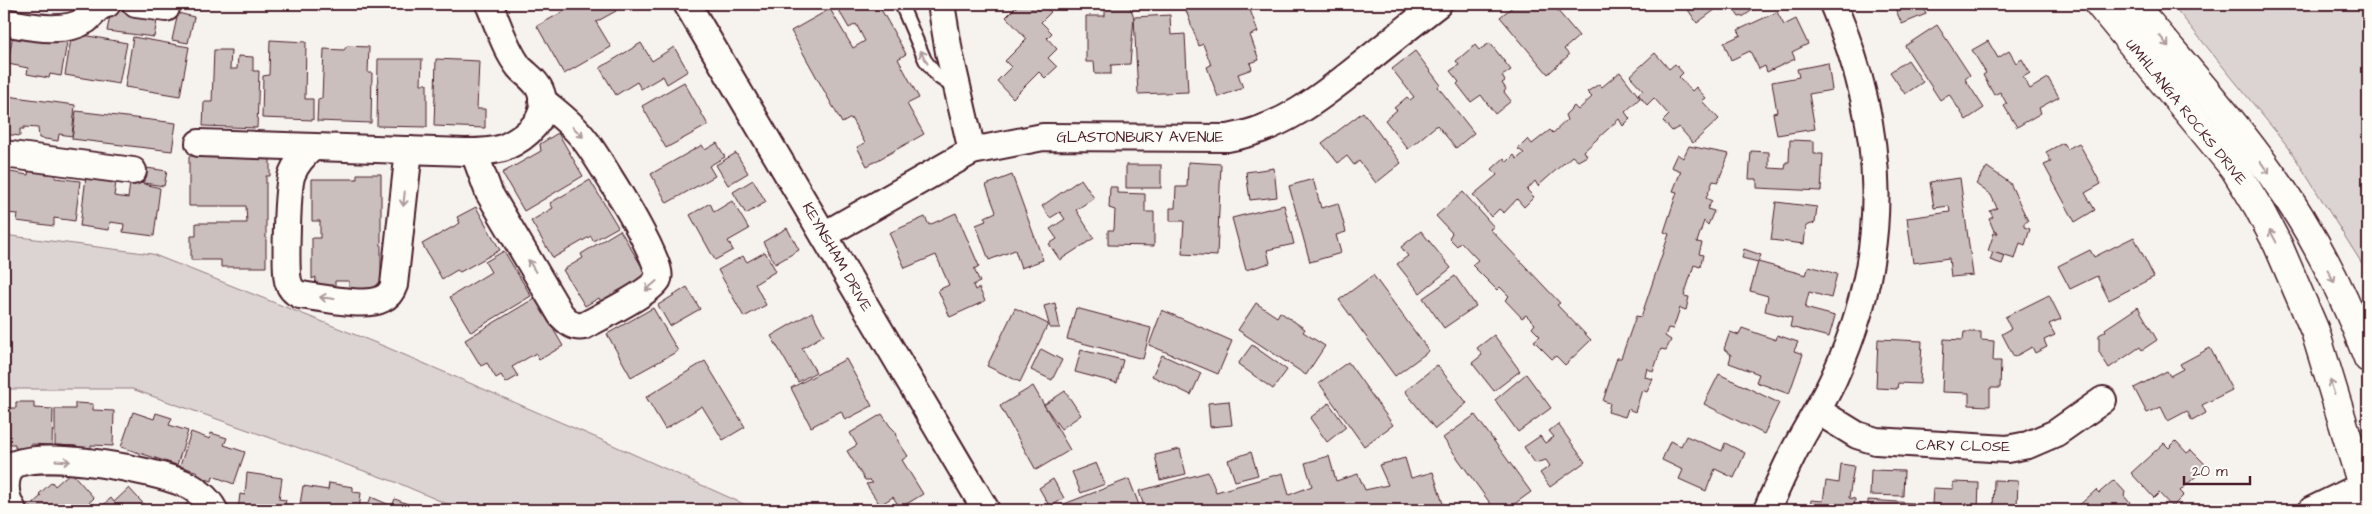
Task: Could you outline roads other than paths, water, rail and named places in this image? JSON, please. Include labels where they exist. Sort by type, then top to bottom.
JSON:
[{"type":"main road","name":"UMHLANGA ROCKS DRIVE","points":[[2098,4],[2234,168],[2258,207],[2278,245],[2315,331],[2367,491]]},
{"type":"main road","name":"UMHLANGA ROCKS DRIVE","points":[[2133,4],[2232,124],[2300,217],[2353,317],[2368,358]]},
{"type":"street","points":[[4,22],[36,27],[59,28],[77,24],[87,19],[95,10],[107,4]]},
{"type":"street","points":[[136,4],[166,8]]},
{"type":"street","points":[[199,143],[474,152],[502,148],[526,134],[538,122],[542,112],[542,100],[535,82],[520,67],[509,50],[490,4]]},
{"type":"street","name":"KEYNSHAM DRIVE","points":[[686,4],[986,510]]},
{"type":"street","name":"GLASTONBURY AVENUE","points":[[824,235],[972,150],[1044,137],[1187,139],[1228,138],[1249,134],[1286,120],[1304,109],[1438,4]]},
{"type":"street","points":[[1767,510],[1799,442],[1818,411],[1843,357],[1862,302],[1871,260],[1875,222],[1876,182],[1869,116],[1862,84],[1845,31],[1833,4]]},
{"type":"street","points":[[936,6],[972,150]]},
{"type":"street","points":[[474,152],[489,193],[561,315],[569,324],[574,327],[584,326],[648,290],[657,281],[659,275],[652,251],[583,137],[542,100]]},
{"type":"street","points":[[314,147],[297,164],[289,186],[287,271],[290,288],[294,293],[300,295],[368,302],[382,300],[388,296],[394,285],[409,150]]},
{"type":"street","points":[[4,154],[133,171]]},
{"type":"street","name":"CARY CLOSE","points":[[1818,411],[1850,431],[1876,441],[2007,449],[2042,440],[2103,400]]},
{"type":"street","points":[[13,510],[6,493],[7,476],[15,464],[35,460],[115,465],[154,474],[184,483],[202,494],[214,510]]},
{"type":"street","points":[[2312,510],[2367,491]]},
{"type":"lane","points":[[901,4],[925,60],[938,77],[958,90]]}]
